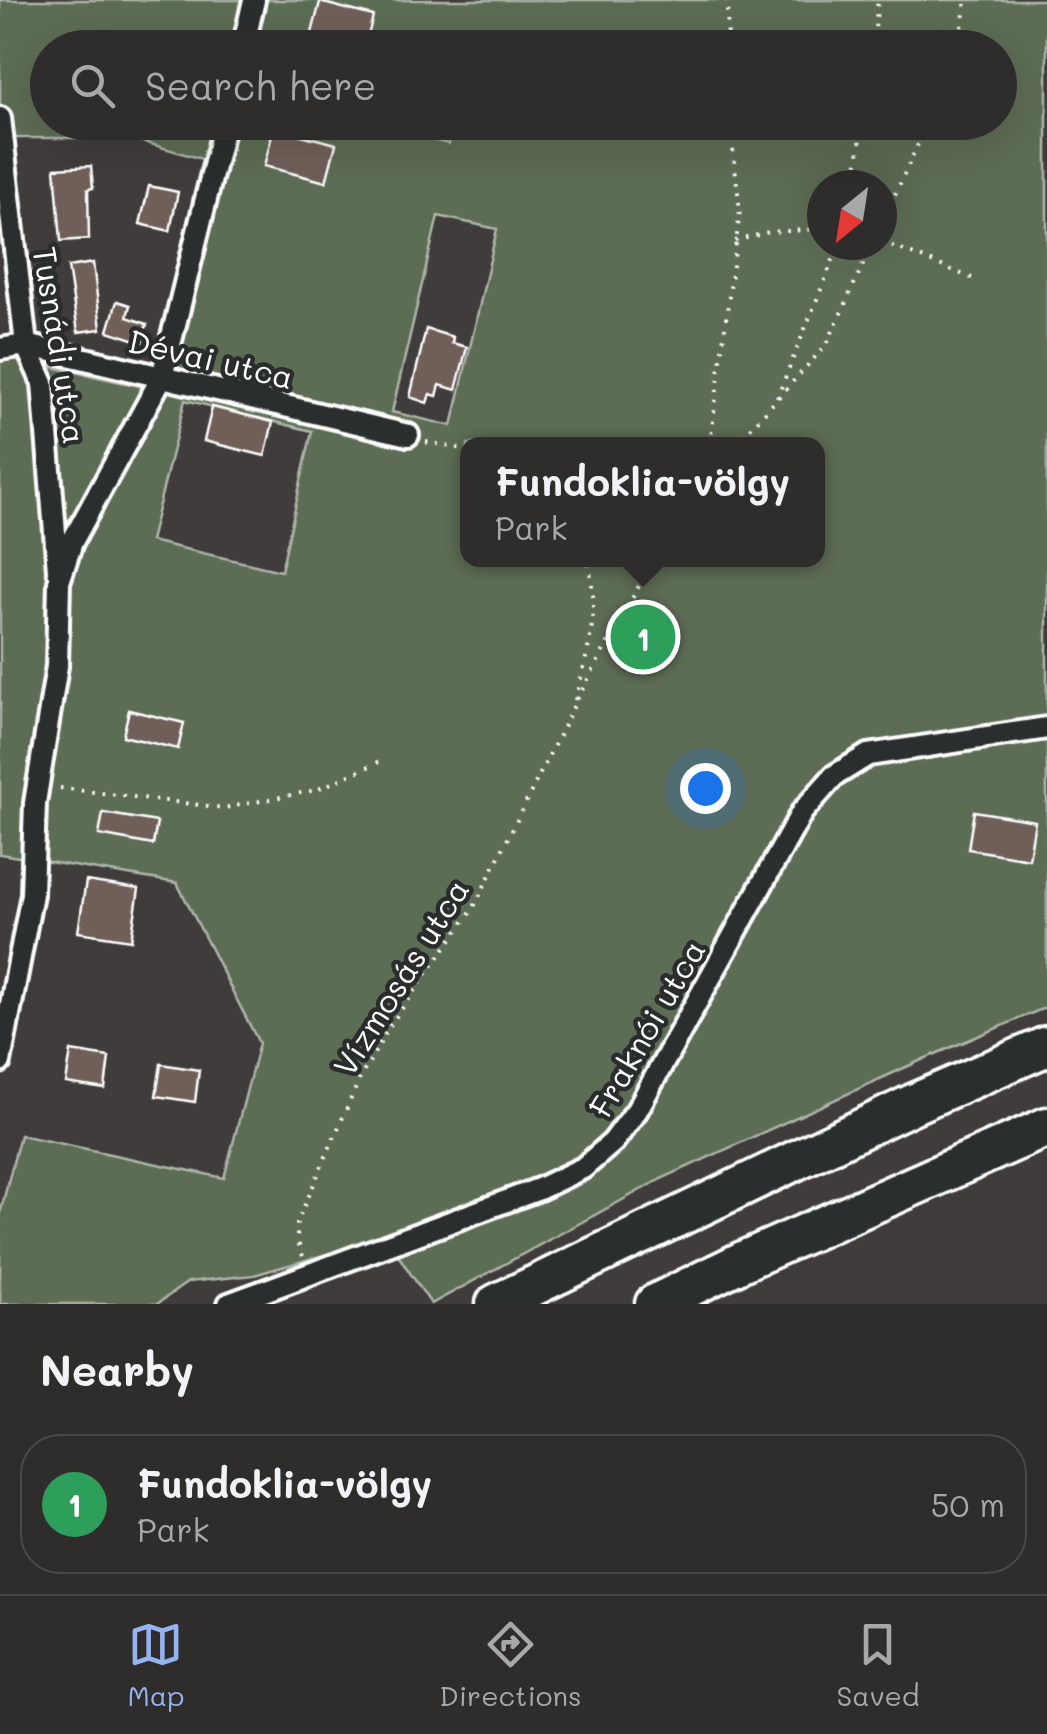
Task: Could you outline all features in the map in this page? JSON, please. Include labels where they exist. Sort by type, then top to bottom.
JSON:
[{"type":"highway","points":[[496,1304],[914,1104],[1047,1046]]},
{"type":"highway","points":[[655,1304],[1047,1126]]},
{"type":"street","points":[[247,30],[254,0]]},
{"type":"street","name":"Tusnádi utca","points":[[0,118],[26,346],[43,383],[59,582]]},
{"type":"street","points":[[0,1062],[32,894],[38,785],[57,666],[59,582],[72,542],[162,377],[220,140]]},
{"type":"street","name":"Dévai utca","points":[[0,348],[26,346],[408,435]]},
{"type":"street","name":"Fraknói utca","points":[[229,1304],[540,1190],[584,1168],[614,1142],[663,1067],[802,812],[834,776],[868,755],[1047,728]]},
{"type":"path","points":[[726,0],[727,30]]},
{"type":"path","points":[[875,30],[878,0]]},
{"type":"path","points":[[962,30],[966,0]]},
{"type":"path","points":[[711,437],[740,211],[732,140]]},
{"type":"path","points":[[858,170],[862,140]]},
{"type":"path","points":[[897,189],[920,140]]},
{"type":"path","points":[[735,242],[769,232],[807,230]]},
{"type":"path","points":[[897,248],[979,281]]},
{"type":"path","points":[[776,401],[833,260]]},
{"type":"path","points":[[743,437],[827,344],[865,260]]},
{"type":"path","points":[[441,447],[460,449]]},
{"type":"path","points":[[572,710],[592,641],[589,567]]},
{"type":"path","points":[[572,710],[650,567]]},
{"type":"path","name":"Vízmosás utca","points":[[310,1274],[296,1223],[360,1078],[391,1024],[472,910],[572,710]]},
{"type":"path","points":[[38,785],[224,808],[316,790],[381,761]]},
{"type":"green space","points":[[0,0],[1047,0],[1047,1007],[661,1179],[431,1304],[386,1237],[254,1275],[188,1282],[157,1304],[0,1304],[0,1214],[20,1135],[224,1178],[259,1043],[177,883],[0,854],[0,361],[16,359],[148,388],[202,159],[137,140],[433,140],[449,144],[450,140],[1017,140],[1017,30],[30,30],[30,138],[0,138]],"holes":[[[438,216],[497,229],[452,426],[392,412]],[[185,400],[312,431],[281,571],[150,541]]]},
{"type":"building","points":[[320,2],[373,16],[370,30],[313,30]]},
{"type":"building","points":[[271,140],[320,140],[336,144],[326,182],[264,166]]},
{"type":"building","points":[[91,166],[89,239],[61,241],[55,168]]},
{"type":"building","points":[[149,186],[178,192],[170,231],[140,224]]},
{"type":"building","points":[[93,263],[101,329],[78,332],[68,267]]},
{"type":"building","points":[[117,301],[130,305],[127,317],[147,324],[142,342],[108,331]]},
{"type":"building","points":[[426,329],[453,337],[452,343],[467,347],[456,390],[440,385],[437,396],[430,394],[427,403],[410,397]]},
{"type":"building","points":[[212,407],[273,422],[265,456],[204,441]]},
{"type":"building","points":[[129,710],[184,723],[178,749],[123,736]]},
{"type":"building","points":[[974,811],[1035,821],[1029,859],[968,849]]},
{"type":"building","points":[[103,813],[157,822],[153,845],[99,835]]},
{"type":"building","points":[[86,881],[139,889],[131,940],[78,932]]},
{"type":"building","points":[[71,1051],[109,1057],[105,1089],[66,1083]]},
{"type":"building","points":[[161,1064],[199,1070],[195,1102],[156,1096]]},
{"type":"place","name":"Fundoklia-völgy","points":[[643,637]]}]
